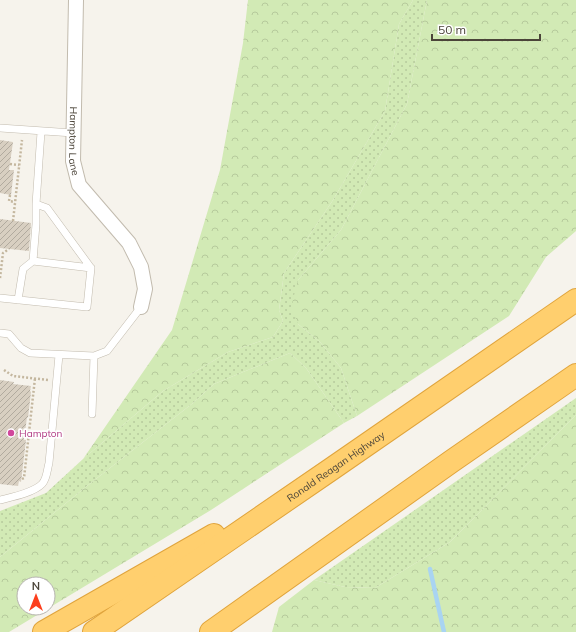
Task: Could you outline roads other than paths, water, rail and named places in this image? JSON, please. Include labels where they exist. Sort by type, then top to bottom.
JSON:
[{"type":"highway","name":"Ronald Reagan Highway","points":[[94,632],[576,300]]},
{"type":"highway","points":[[211,632],[576,375]]},
{"type":"highway","points":[[44,632],[172,558],[330,470]]},
{"type":"street","name":"Hampton Lane","points":[[76,0],[72,161],[78,185],[129,243],[141,267],[145,289],[141,307]]},
{"type":"lane","points":[[0,128],[73,134]]},
{"type":"lane","points":[[33,261],[41,132]]},
{"type":"lane","points":[[0,298],[87,308],[91,268],[47,208],[36,204]]},
{"type":"lane","points":[[18,300],[23,269],[33,261],[91,268]]},
{"type":"lane","points":[[0,333],[9,334],[21,348],[30,353],[94,356],[107,351],[141,307]]},
{"type":"lane","points":[[0,500],[34,489],[43,484],[49,463],[59,355]]},
{"type":"lane","points":[[92,414],[94,356]]},
{"type":"waterway","points":[[430,569],[444,632]]},
{"type":"place","name":"Hampton","points":[[11,433]]}]
